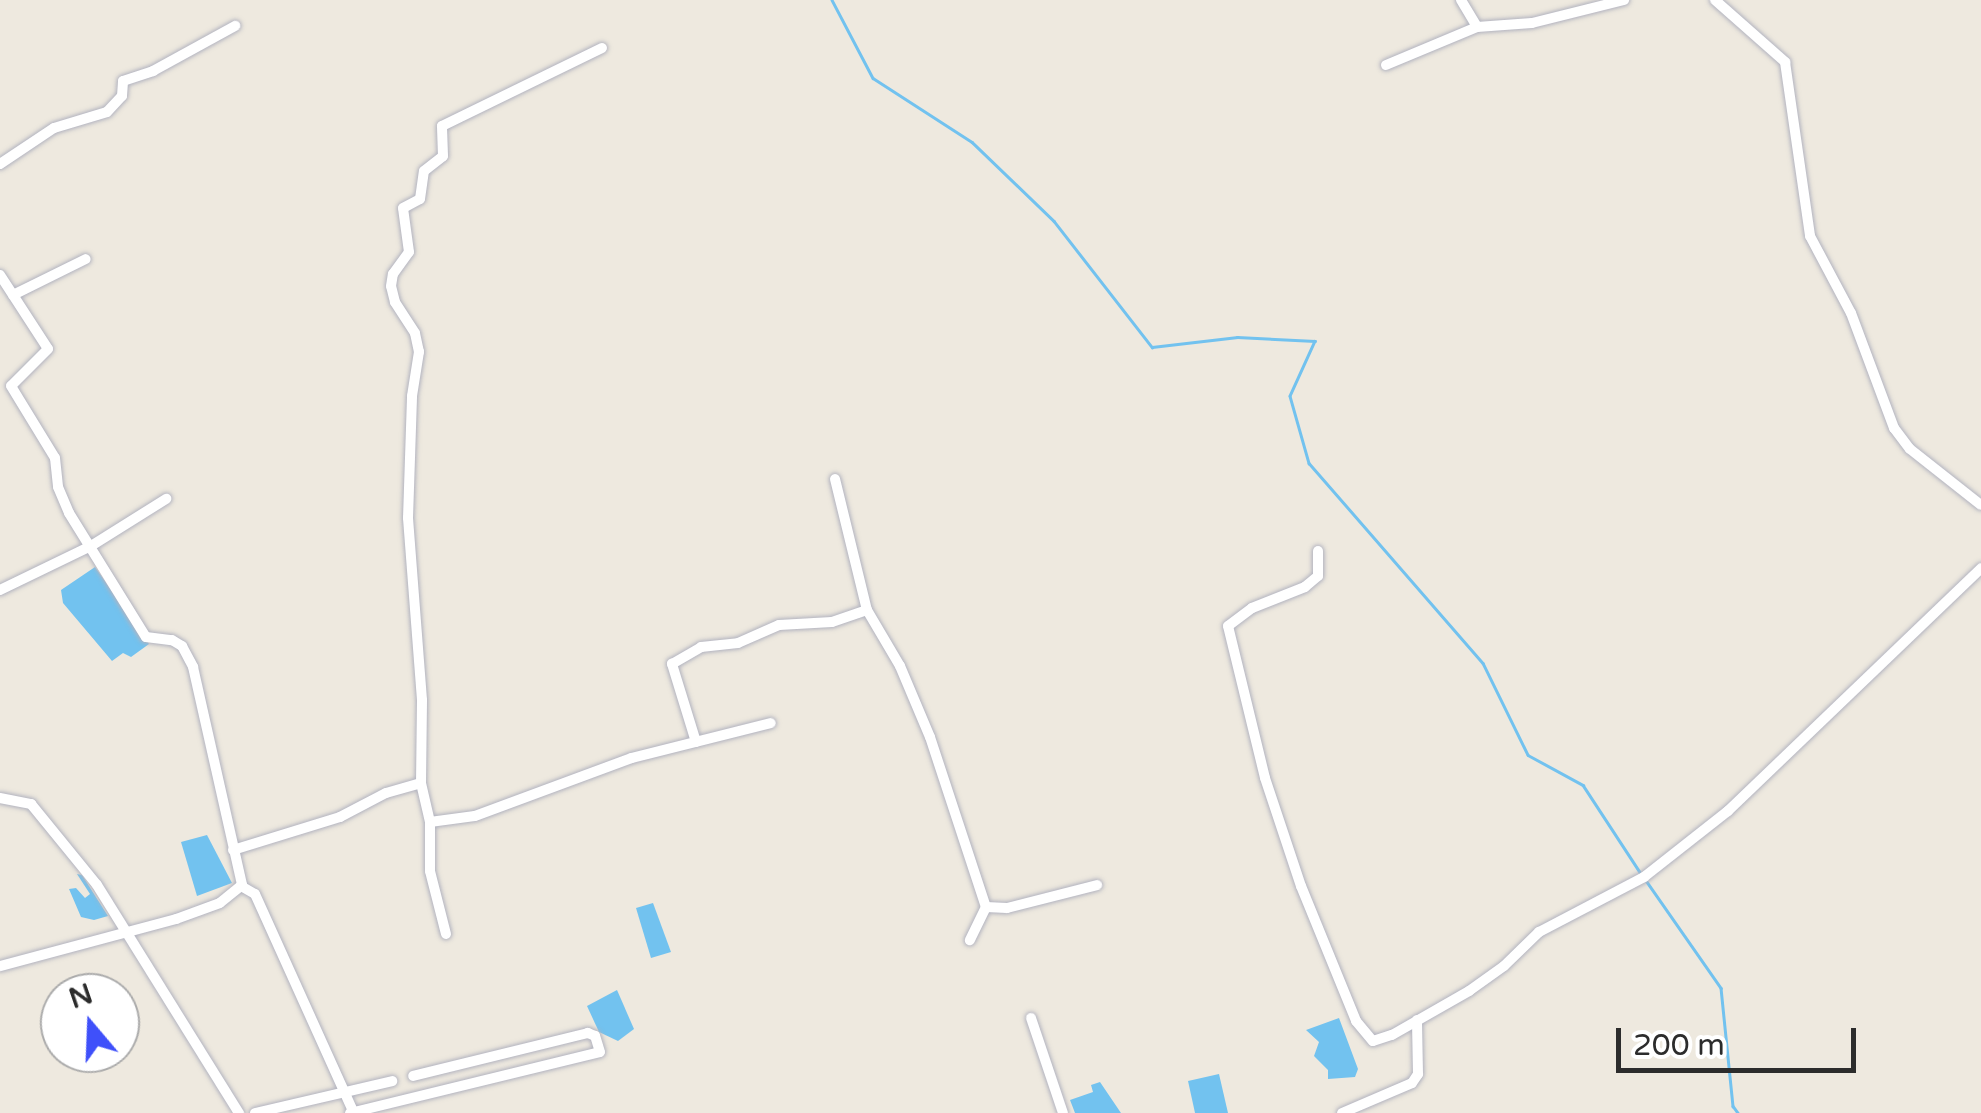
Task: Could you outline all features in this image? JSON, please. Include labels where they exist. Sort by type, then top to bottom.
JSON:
[{"type":"street","points":[[1461,0],[1476,27]]},
{"type":"street","points":[[1386,64],[1476,27],[1532,23],[1624,0]]},
{"type":"street","points":[[1714,0],[1785,62],[1810,236],[1852,313],[1894,428],[1910,450],[1981,505]]},
{"type":"street","points":[[0,164],[54,128],[106,112],[122,96],[123,80],[153,70],[235,26]]},
{"type":"street","points":[[446,934],[430,871],[430,822],[421,783],[422,700],[408,518],[412,396],[419,352],[416,333],[396,302],[391,286],[393,274],[409,252],[403,208],[420,199],[424,171],[443,156],[442,126],[602,48]]},
{"type":"street","points":[[13,294],[86,259]]},
{"type":"street","points":[[0,274],[48,348],[10,386],[55,458],[58,487],[146,637],[172,640],[182,646],[193,667],[241,886],[255,894],[348,1094],[353,1113],[600,1052],[595,1036],[588,1033],[413,1076]]},
{"type":"street","points":[[834,480],[867,610],[900,666],[930,736],[986,907],[970,940]]},
{"type":"street","points":[[0,590],[90,546],[166,499]]},
{"type":"street","points":[[1318,552],[1318,576],[1306,587],[1252,608],[1228,626],[1265,778],[1327,954],[1356,1020],[1373,1041],[1417,1020],[1504,966],[1538,932],[1644,877],[1728,811],[1981,568]]},
{"type":"street","points":[[696,742],[672,664],[701,647],[748,640],[779,625],[832,622],[867,610]]},
{"type":"street","points":[[430,822],[475,816],[632,758],[771,723]]},
{"type":"street","points":[[233,850],[340,817],[386,793],[421,783]]},
{"type":"street","points":[[0,798],[31,804],[97,885],[239,1113]]},
{"type":"street","points":[[0,966],[220,902],[241,886]]},
{"type":"street","points":[[986,907],[1007,908],[1097,886]]},
{"type":"street","points":[[1031,1018],[1063,1113]]},
{"type":"street","points":[[1342,1113],[1412,1083],[1418,1074],[1417,1020]]},
{"type":"street","points":[[255,1113],[392,1082]]},
{"type":"water","points":[[95,567],[149,644],[131,657],[123,653],[112,661],[63,603],[61,590]]},
{"type":"water","points":[[207,835],[232,883],[197,896],[181,842]]},
{"type":"water","points":[[77,874],[82,875],[108,916],[94,920],[81,917],[69,889],[76,888],[85,898],[90,894]]},
{"type":"water","points":[[653,903],[671,952],[651,958],[636,908]]},
{"type":"water","points":[[617,990],[634,1029],[618,1041],[599,1032],[587,1006]]},
{"type":"water","points":[[1339,1018],[1358,1069],[1355,1077],[1328,1079],[1328,1070],[1314,1056],[1319,1042],[1306,1030]]},
{"type":"water","points":[[1219,1074],[1228,1113],[1195,1113],[1188,1081]]},
{"type":"water","points":[[1100,1082],[1121,1113],[1075,1113],[1070,1100],[1093,1092],[1091,1085]]},
{"type":"waterway","points":[[832,0],[873,78],[972,142],[1054,221],[1152,347],[1237,337],[1315,341],[1290,396],[1309,463],[1483,663],[1528,755],[1583,785],[1640,872]]},
{"type":"waterway","points":[[1645,879],[1721,988],[1733,1106],[1738,1113]]}]
